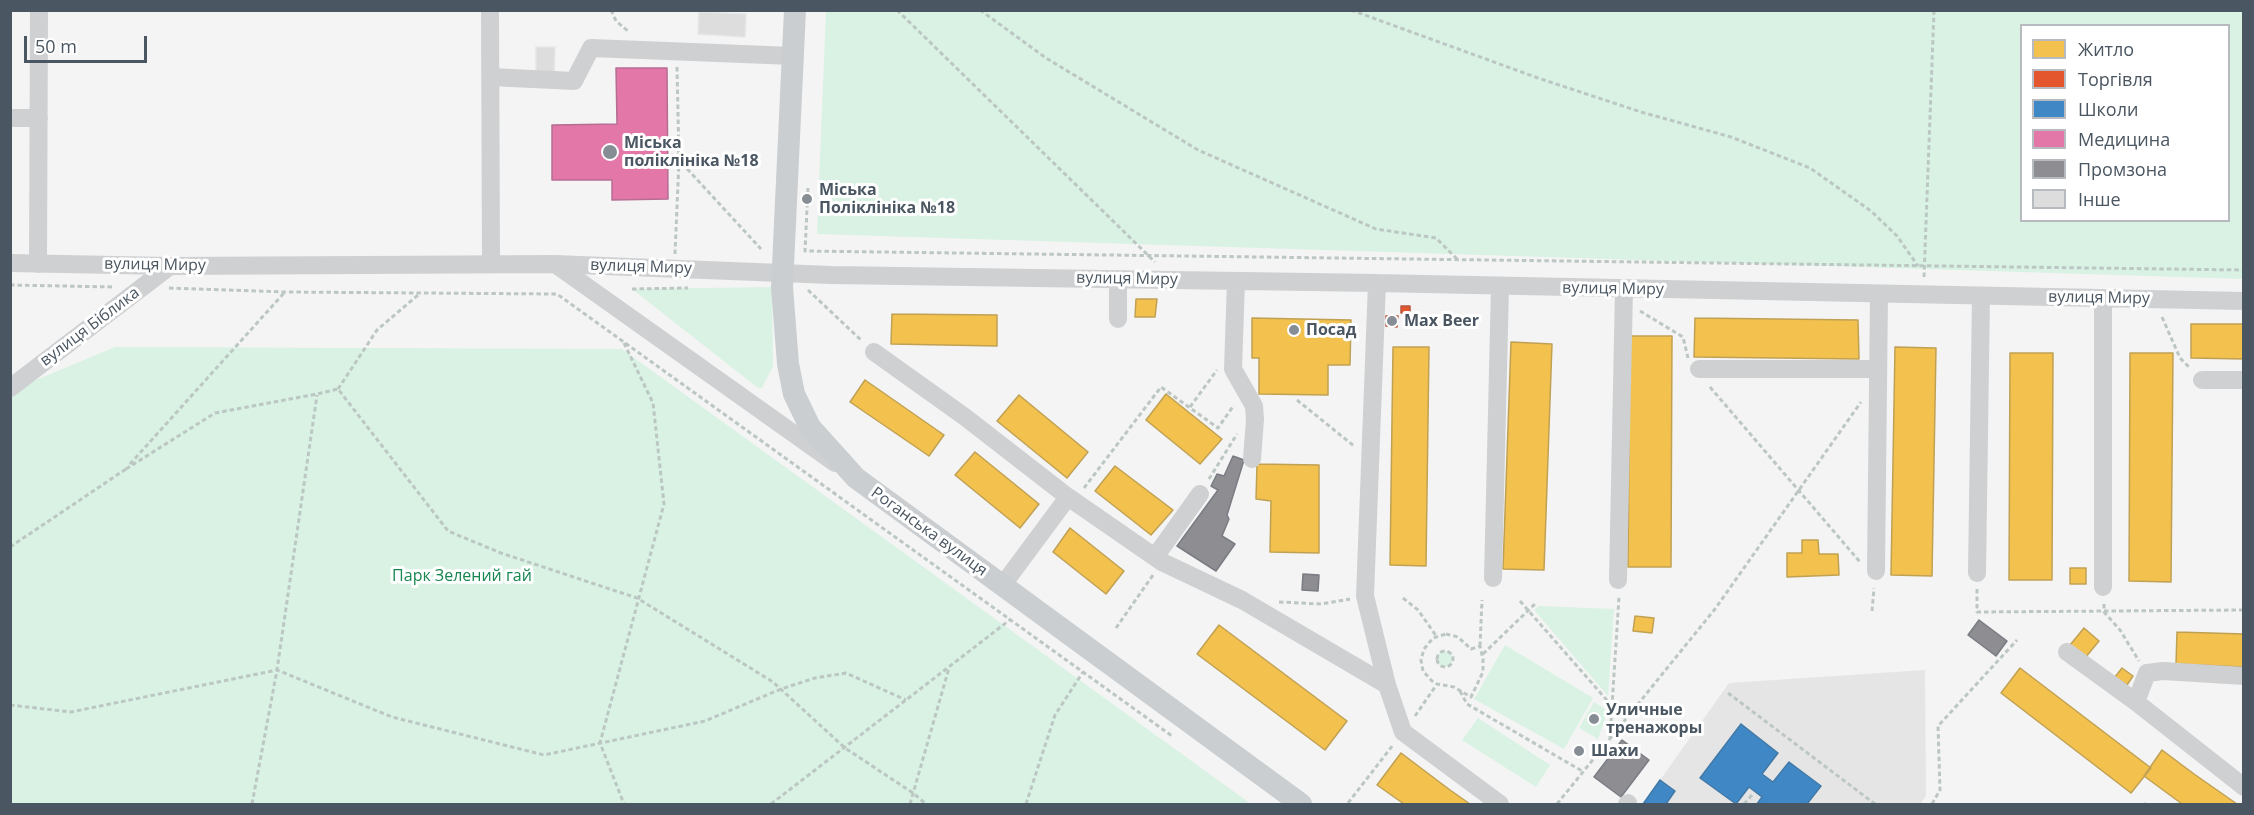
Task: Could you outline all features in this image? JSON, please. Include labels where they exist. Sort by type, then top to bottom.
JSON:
[{"type":"main road","points":[[795,10],[782,272],[788,364],[794,394],[810,427],[856,478]]},
{"type":"main road","name":"Роганська вулиця","points":[[856,478],[1301,804]]},
{"type":"street","points":[[39,10],[39,264]]},
{"type":"street","points":[[490,10],[491,263]]},
{"type":"street","points":[[491,77],[574,81],[591,48],[793,56]]},
{"type":"street","points":[[10,118],[39,118]]},
{"type":"street","name":"вулиця Миру","points":[[10,264],[170,266],[555,264],[782,272],[2244,301]]},
{"type":"street","name":"Роганська вулиця","points":[[555,264],[856,478]]},
{"type":"street","name":"вулиця Біблика","points":[[10,388],[170,266]]},
{"type":"street","points":[[1118,279],[1118,319]]},
{"type":"street","points":[[1236,280],[1233,369],[1255,419],[1252,459]]},
{"type":"street","points":[[1377,283],[1365,596],[1387,685],[1403,732],[1500,804]]},
{"type":"street","points":[[1493,578],[1500,286]]},
{"type":"street","points":[[1618,580],[1624,289]]},
{"type":"street","points":[[1876,571],[1879,294]]},
{"type":"street","points":[[1977,573],[1981,296]]},
{"type":"street","points":[[2103,298],[2103,587]]},
{"type":"street","points":[[874,352],[965,417],[1071,499],[1155,557],[1242,600],[1387,685]]},
{"type":"street","points":[[1698,371],[1878,374]]},
{"type":"street","points":[[2202,380],[2244,380]]},
{"type":"street","points":[[1155,557],[1200,494]]},
{"type":"street","points":[[1002,586],[1071,499]]},
{"type":"street","points":[[2067,652],[2136,702],[2244,787]]},
{"type":"street","points":[[2136,702],[2147,673],[2163,671],[2244,676]]},
{"type":"path","points":[[610,10],[616,21],[651,50]]},
{"type":"path","points":[[897,10],[1157,263],[1157,280]]},
{"type":"path","points":[[980,10],[1046,58],[1198,150],[1376,229],[1436,238],[1457,259]]},
{"type":"path","points":[[1351,10],[1618,105],[1731,137],[1810,168],[1871,212],[1897,236],[1918,266]]},
{"type":"path","points":[[1924,266],[1934,10]]},
{"type":"path","points":[[675,256],[679,160],[677,66]]},
{"type":"path","points":[[679,160],[761,249]]},
{"type":"path","points":[[805,251],[2244,270]]},
{"type":"path","points":[[10,285],[115,287],[106,294]]},
{"type":"path","points":[[160,287],[285,292],[557,294],[1176,738]]},
{"type":"path","points":[[805,288],[874,352]]},
{"type":"path","points":[[126,469],[285,292]]},
{"type":"path","points":[[10,547],[126,469],[215,413],[318,394],[338,388],[377,330],[419,294]]},
{"type":"path","points":[[1638,309],[1683,337],[1698,371],[1860,562]]},
{"type":"path","points":[[2160,313],[2180,358],[2202,380]]},
{"type":"path","points":[[623,341],[653,403],[664,504],[637,597],[600,743],[624,804]]},
{"type":"path","points":[[1190,407],[1220,367]]},
{"type":"path","points":[[1557,804],[1715,609],[1878,374]]},
{"type":"path","points":[[1071,499],[1161,387],[1218,428],[1246,402]]},
{"type":"path","points":[[338,388],[448,531],[501,554],[637,597],[773,682],[845,748],[926,804]]},
{"type":"path","points":[[252,804],[277,670],[318,394]]},
{"type":"path","points":[[1297,400],[1370,459]]},
{"type":"path","points":[[1200,494],[1246,402]]},
{"type":"path","points":[[1872,611],[1876,571]]},
{"type":"path","points":[[1977,573],[1977,612],[2244,610]]},
{"type":"path","points":[[1276,601],[1321,604],[1365,596]]},
{"type":"path","points":[[1403,598],[1418,610],[1437,637]]},
{"type":"path","points":[[1480,646],[1471,649],[1458,637],[1440,635],[1428,642],[1422,654],[1422,667],[1427,676],[1437,684],[1454,687],[1471,697],[1483,672],[1480,646],[1482,600]]},
{"type":"path","points":[[1520,601],[1612,707]]},
{"type":"path","points":[[1483,654],[1538,602]]},
{"type":"path","points":[[1610,737],[1619,604]]},
{"type":"path","points":[[2104,612],[2120,630],[2147,673]]},
{"type":"path","points":[[771,804],[1011,619]]},
{"type":"path","points":[[1932,804],[1940,790],[1938,726],[2017,640]]},
{"type":"path","points":[[1441,652],[1449,652],[1453,656],[1454,661],[1449,667],[1442,667],[1438,664],[1438,656],[1441,652]]},
{"type":"path","points":[[910,804],[949,667]]},
{"type":"path","points":[[10,705],[71,712],[277,670],[392,717],[544,755],[705,721],[781,689],[815,678],[846,673],[906,700]]},
{"type":"path","points":[[1026,804],[1055,716],[1083,672]]},
{"type":"path","points":[[1348,803],[1437,684]]},
{"type":"path","points":[[1460,690],[1467,704],[1582,771]]},
{"type":"path","points":[[1728,693],[1875,804]]},
{"type":"path","points":[[1744,804],[1753,794]]},
{"type":"shaded area","points":[[1925,670],[1926,796],[1920,804],[1643,804],[1729,683]]},
{"type":"green space","points":[[826,11],[2243,11],[2243,279],[817,234]]},
{"type":"green space","points":[[772,287],[773,366],[762,388],[758,388],[632,289]]},
{"type":"green space","name":"Парк Зелений гай","points":[[115,347],[622,349],[1251,804],[11,804],[11,398],[29,383]]},
{"type":"green space","points":[[1539,606],[1614,609],[1608,696],[1534,610]]},
{"type":"green space","points":[[1505,645],[1593,698],[1564,749],[1474,699]]},
{"type":"green space","points":[[1442,651],[1448,651],[1453,659],[1451,665],[1442,667],[1437,662],[1437,656]]},
{"type":"green space","name":"Уличные тренажоры","points":[[1594,702],[1608,711],[1598,739],[1579,728]]},
{"type":"green space","points":[[1478,718],[1550,765],[1536,787],[1462,740]]},
{"type":"building: Житло","points":[[1136,299],[1157,299],[1155,317],[1135,317]]},
{"type":"building: Житло","points":[[892,314],[997,315],[997,346],[891,344]]},
{"type":"building: Житло","points":[[1252,318],[1351,320],[1350,365],[1328,365],[1328,395],[1259,394],[1259,358],[1252,358]]},
{"type":"building: Житло","points":[[1695,318],[1858,320],[1859,359],[1694,357]]},
{"type":"building: Житло","points":[[2191,324],[2244,324],[2244,359],[2191,358]]},
{"type":"building: Житло","points":[[1630,336],[1672,336],[1671,567],[1628,567]]},
{"type":"building: Житло","points":[[1511,342],[1552,344],[1544,570],[1503,569]]},
{"type":"building: Житло","points":[[1393,347],[1429,347],[1426,566],[1390,565]]},
{"type":"building: Житло","points":[[1895,347],[1936,348],[1932,576],[1891,575]]},
{"type":"building: Житло","points":[[2010,353],[2053,353],[2052,580],[2009,580]]},
{"type":"building: Житло","points":[[2130,353],[2173,353],[2171,582],[2129,581]]},
{"type":"building: Житло","points":[[865,380],[944,435],[929,456],[850,402]]},
{"type":"building: Житло","points":[[1166,394],[1222,439],[1200,464],[1146,420]]},
{"type":"building: Житло","points":[[1019,395],[1088,452],[1067,478],[997,421]]},
{"type":"building: Житло","points":[[975,452],[1039,504],[1020,528],[955,475]]},
{"type":"building: Житло","points":[[1257,464],[1319,465],[1319,553],[1270,552],[1271,501],[1256,499]]},
{"type":"building: Житло","points":[[1115,466],[1173,510],[1151,535],[1095,491]]},
{"type":"building: Житло","points":[[1070,528],[1124,571],[1106,594],[1053,552]]},
{"type":"building: Житло","points":[[1802,540],[1818,540],[1819,554],[1838,554],[1839,575],[1787,577],[1787,553],[1802,553]]},
{"type":"building: Житло","points":[[2070,568],[2086,568],[2086,584],[2070,584]]},
{"type":"building: Житло","points":[[1635,616],[1654,618],[1652,633],[1633,631]]},
{"type":"building: Житло","points":[[1219,625],[1347,721],[1325,750],[1197,654]]},
{"type":"building: Житло","points":[[2084,628],[2099,641],[2085,658],[2070,645]]},
{"type":"building: Житло","points":[[2177,632],[2244,634],[2244,667],[2176,664]]},
{"type":"building: Житло","points":[[2020,668],[2151,768],[2131,793],[2001,693]]},
{"type":"building: Житло","points":[[2122,668],[2133,676],[2127,685],[2115,677]]},
{"type":"building: Житло","points":[[2162,750],[2237,804],[2182,804],[2144,776]]},
{"type":"building: Житло","points":[[1401,753],[1470,804],[1404,804],[1377,785]]},
{"type":"building: Торгівля","points":[[1401,306],[1410,306],[1410,313],[1401,313]]},
{"type":"building: Торгівля","name":"Max Beer","points":[[1386,316],[1398,316],[1397,327],[1386,326]]},
{"type":"building: Школи","points":[[1741,724],[1778,753],[1762,774],[1773,782],[1789,762],[1821,786],[1807,804],[1757,804],[1762,797],[1749,787],[1736,804],[1700,778]]},
{"type":"building: Школи","points":[[1660,780],[1675,791],[1666,804],[1643,804]]},
{"type":"building: Медицина","name":"Міська поліклініка №18","points":[[616,68],[667,68],[668,199],[612,200],[612,180],[552,180],[552,125],[617,124]]},
{"type":"building: Промзона","points":[[1233,456],[1244,460],[1227,515],[1229,519],[1222,536],[1235,544],[1216,571],[1177,546],[1218,490],[1211,486],[1217,474],[1224,476]]},
{"type":"building: Промзона","points":[[1303,574],[1319,575],[1318,591],[1302,590]]},
{"type":"building: Промзона","points":[[1979,620],[2007,641],[1996,656],[1968,635]]},
{"type":"building: Промзона","points":[[1622,740],[1649,760],[1621,797],[1594,777]]},
{"type":"building: Інше","points":[[699,12],[746,14],[745,37],[698,34]]},
{"type":"building: Інше","points":[[536,47],[555,47],[554,72],[536,73]]},
{"type":"place","name":"Міська поліклініка №18","points":[[610,152]]},
{"type":"place","name":"Міська Поліклініка №18","points":[[807,199]]},
{"type":"place","name":"Max Beer","points":[[1392,321]]},
{"type":"place","name":"Посад","points":[[1294,330]]},
{"type":"place","name":"Уличные тренажоры","points":[[1594,719]]},
{"type":"place","name":"Шахи","points":[[1579,751]]}]
